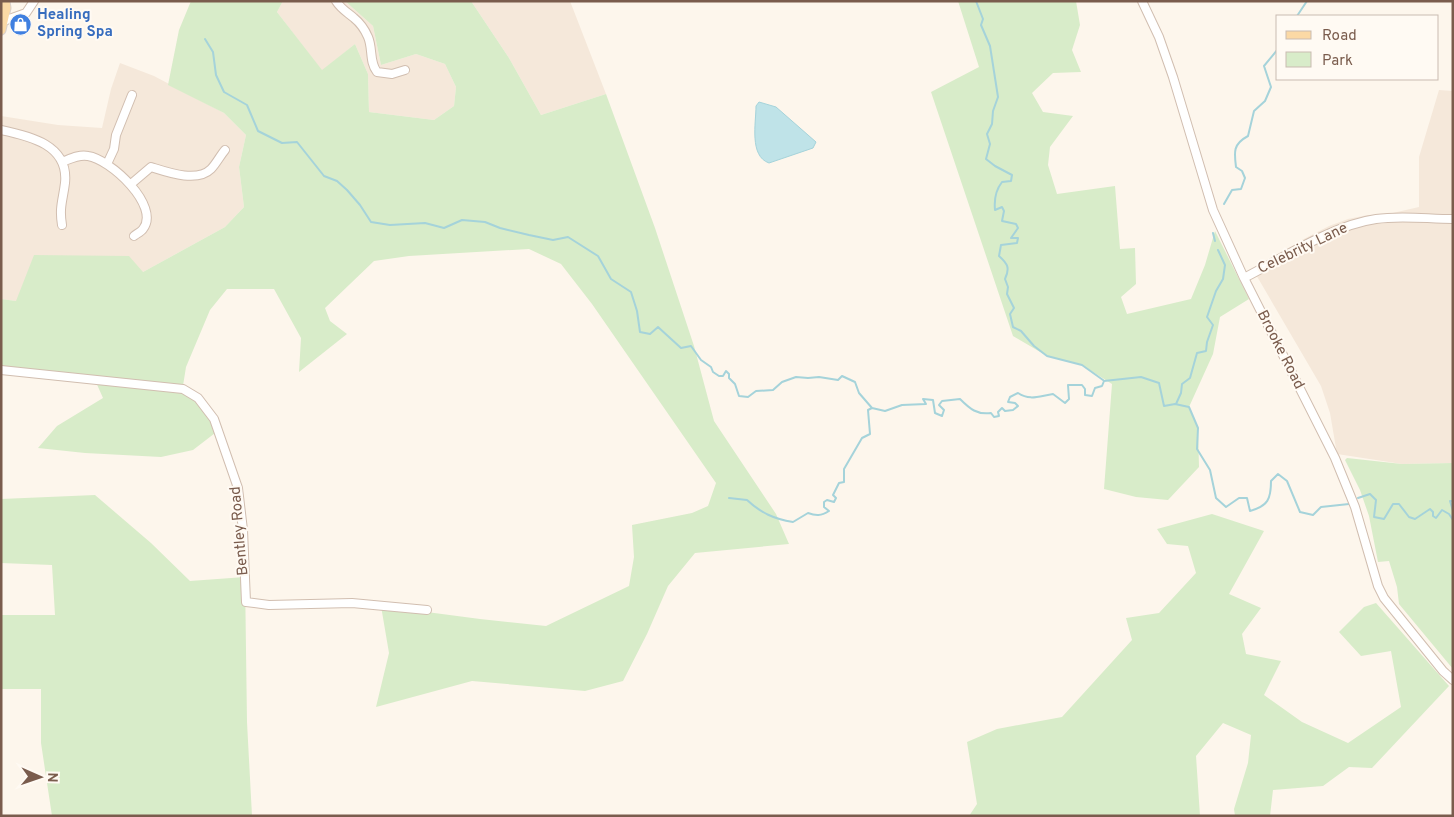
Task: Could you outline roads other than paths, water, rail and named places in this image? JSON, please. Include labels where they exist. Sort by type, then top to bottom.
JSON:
[{"type":"main road","points":[[2,24],[5,1]]},
{"type":"street","points":[[2,24],[26,13],[34,1]]},
{"type":"street","points":[[336,1],[341,8],[355,18],[364,30],[369,39],[372,62],[377,72],[392,74],[405,70]]},
{"type":"street","name":"Brooke Road","points":[[1142,1],[1159,37],[1170,69],[1213,210],[1244,278],[1335,458],[1355,507],[1372,571],[1382,594],[1438,665],[1453,680]]},
{"type":"street","points":[[107,164],[114,150],[116,135],[132,95]]},
{"type":"street","points":[[1,130],[41,141],[53,149],[62,162],[65,181],[60,211],[62,225]]},
{"type":"street","points":[[131,184],[151,166],[175,175],[201,175],[210,170],[225,150]]},
{"type":"street","points":[[62,162],[87,155],[98,158],[131,184],[141,199],[146,215],[143,229],[134,236]]},
{"type":"street","name":"Celebrity Lane","points":[[1244,278],[1338,230],[1357,223],[1378,219],[1453,219]]},
{"type":"street","name":"Bentley Road","points":[[1,370],[183,389],[198,398],[220,430],[238,488],[243,530],[246,602],[269,605],[352,603],[427,610]]},
{"type":"water","points":[[759,102],[776,107],[816,142],[813,148],[769,163],[763,159],[759,154],[755,138],[756,106]]},
{"type":"waterway","points":[[976,1],[983,19],[981,25],[990,46],[998,97],[993,111],[992,124],[987,134],[990,144],[986,159],[1012,175],[1011,181],[1002,182],[996,192],[995,210],[1002,207],[1004,211],[1002,221],[1016,224],[1018,228],[1011,238],[1018,238],[1017,243],[1001,245],[999,256],[1007,266],[1005,279],[1008,287],[1007,294],[1014,308],[1010,314],[1013,327],[1021,331],[1034,346],[1047,356],[1082,365],[1103,380]]},
{"type":"waterway","points":[[1298,15],[1307,1]]},
{"type":"waterway","points":[[205,39],[213,52],[216,75],[224,92],[247,105],[258,131],[282,143],[297,142],[324,176],[337,181],[347,190],[371,222],[390,225],[425,223],[444,228],[462,220],[485,222],[500,228],[553,240],[568,237],[598,256],[611,279],[631,292],[637,311],[640,332],[650,334],[658,327],[681,348],[691,346],[701,360],[711,367],[713,372],[719,376],[723,376],[726,371],[729,374],[729,378],[735,384],[739,396],[748,397],[756,391],[773,390],[782,382],[796,377],[819,377],[838,380],[842,376],[855,382],[859,393],[872,408],[885,411],[902,405],[926,404],[923,399],[933,400],[935,413],[942,416],[944,410],[939,405],[942,401],[960,399],[974,411],[991,413],[994,417],[999,416],[998,412],[1002,408],[1005,411],[1013,410],[1018,406],[1015,403],[1008,402],[1010,397],[1018,393],[1027,397],[1053,394],[1065,403],[1069,399],[1068,385],[1082,385],[1085,389],[1085,395],[1092,396],[1095,388],[1102,386],[1104,381],[1141,377],[1159,383],[1164,406],[1175,404],[1189,407],[1198,428],[1197,449],[1210,470],[1216,498],[1226,507],[1239,498],[1247,498],[1250,511],[1261,507],[1269,497],[1271,481],[1278,474],[1287,481],[1300,512],[1313,515],[1321,507],[1349,504]]},
{"type":"waterway","points":[[1224,204],[1232,190],[1241,189],[1245,178],[1242,171],[1236,167],[1236,149],[1237,145],[1248,136],[1254,111],[1265,101],[1271,87],[1264,66],[1276,51]]},
{"type":"waterway","points":[[1213,233],[1215,241]]},
{"type":"waterway","points":[[1176,404],[1181,393],[1182,384],[1190,378],[1197,353],[1206,351],[1213,325],[1207,317],[1216,291],[1223,279],[1225,265],[1218,250]]},
{"type":"waterway","points":[[729,498],[747,500],[768,515],[793,522],[808,513],[818,515],[829,511],[824,507],[824,502],[827,500],[834,502],[836,498],[833,495],[839,483],[844,482],[844,469],[862,438],[870,434],[868,410],[872,408]]},
{"type":"waterway","points":[[1358,498],[1370,494],[1376,500],[1374,517],[1384,519],[1393,504],[1399,504],[1409,517],[1415,519],[1430,509],[1436,518],[1442,510],[1449,514],[1453,520]]},
{"type":"waterway","points":[[1453,501],[1450,501],[1453,511]]},
{"type":"place","name":"Healing Spring Spa","points":[[21,24]]}]
